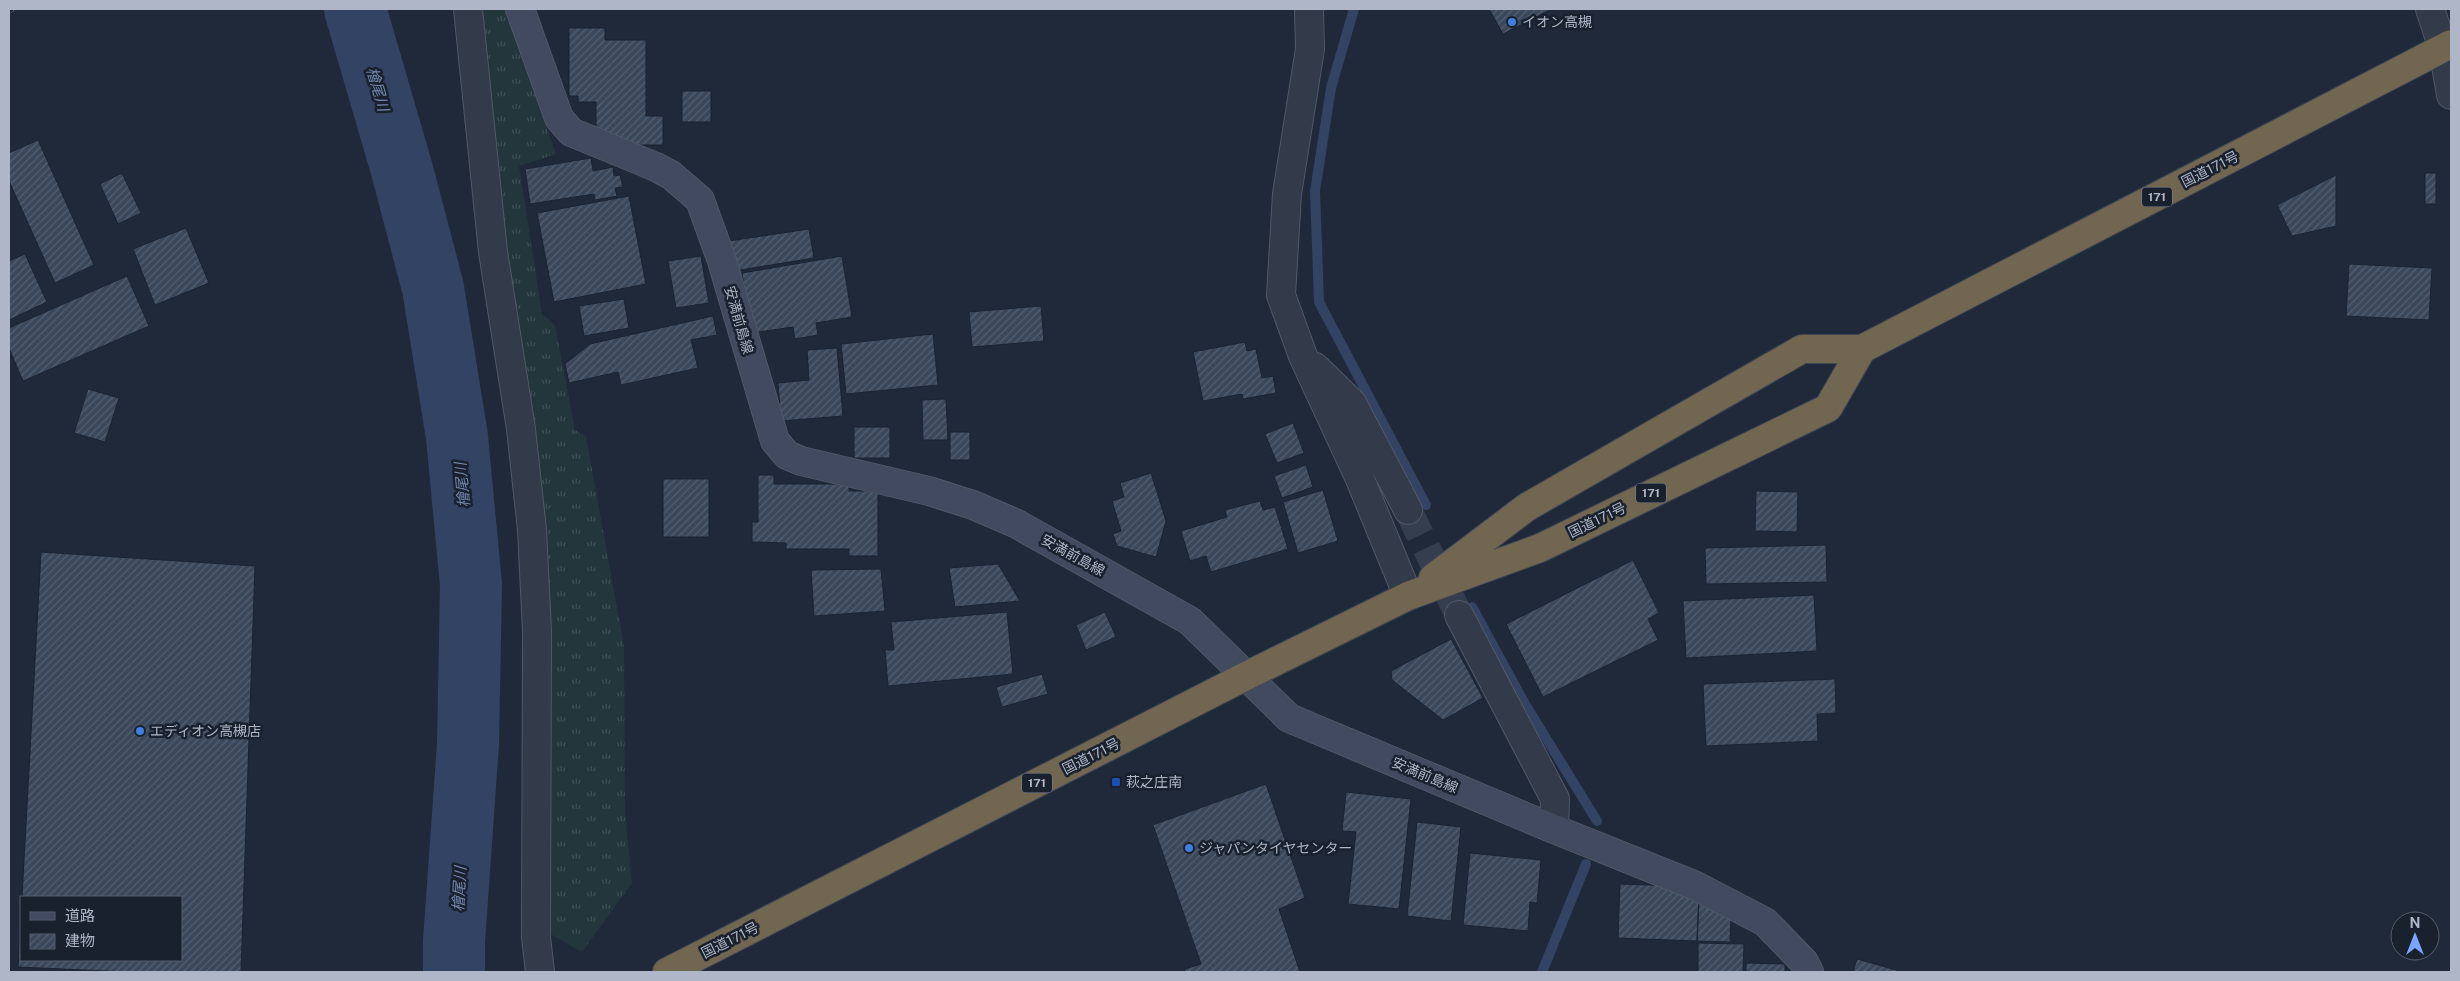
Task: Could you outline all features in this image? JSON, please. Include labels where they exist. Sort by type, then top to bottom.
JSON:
[{"type":"highway","name":"国道171号","points":[[1408,596],[1527,507],[1802,349],[1862,349],[2447,46]]},
{"type":"highway","name":"国道171号","points":[[667,972],[1246,676],[1408,596],[1540,548],[1828,408],[1862,349]]},
{"type":"main road","name":"安満前島線","points":[[520,9],[559,118],[564,125],[571,132],[671,175],[700,200],[722,261],[775,441],[786,455],[801,461],[929,491],[973,505],[1017,524],[1190,621],[1289,718],[1696,886],[1765,922],[1804,962],[1808,972]]},
{"type":"street","points":[[468,9],[494,252],[521,429],[532,530],[537,631],[536,937],[540,972]]},
{"type":"street","points":[[1309,9],[1310,49],[1287,194],[1281,295],[1303,356],[1360,479],[1408,596]]},
{"type":"street","points":[[2430,9],[2447,46],[2451,95]]},
{"type":"street","points":[[1303,356],[1352,403],[1408,510]]},
{"type":"street","points":[[1459,615],[1555,799],[1554,829]]},
{"type":"green space","points":[[483,9],[504,9],[556,154],[519,166],[542,314],[555,325],[575,430],[586,437],[624,646],[625,813],[632,883],[582,952],[547,932],[505,260]]},
{"type":"building","name":"イオン高槻","points":[[1489,9],[1552,9],[1503,34]]},
{"type":"building","points":[[569,28],[605,28],[605,40],[646,40],[646,116],[663,116],[663,145],[634,145],[596,129],[596,102],[578,102],[578,96],[569,96]]},
{"type":"building","points":[[682,91],[711,91],[711,122],[682,122]]},
{"type":"building","points":[[38,140],[94,265],[55,283],[9,181],[9,153]]},
{"type":"building","points":[[591,158],[593,171],[613,167],[614,176],[620,175],[623,187],[615,188],[617,196],[595,200],[594,194],[530,204],[525,169]]},
{"type":"building","points":[[122,173],[141,213],[118,224],[100,184]]},
{"type":"building","points":[[2425,173],[2436,173],[2436,204],[2425,204]]},
{"type":"building","points":[[2336,175],[2336,226],[2292,236],[2277,205]]},
{"type":"building","points":[[629,196],[646,284],[554,302],[537,213]]},
{"type":"building","points":[[186,228],[209,283],[155,305],[133,249]]},
{"type":"building","points":[[809,229],[814,258],[734,271],[729,241]]},
{"type":"building","points":[[25,254],[47,302],[9,320],[9,261]]},
{"type":"building","points":[[701,256],[709,303],[676,308],[668,261]]},
{"type":"building","points":[[842,256],[852,317],[816,323],[818,335],[795,339],[793,327],[752,333],[742,273]]},
{"type":"building","points":[[2349,264],[2432,268],[2429,320],[2346,316]]},
{"type":"building","points":[[127,276],[149,326],[23,381],[9,348],[9,328]]},
{"type":"building","points":[[624,299],[629,328],[584,336],[579,306]]},
{"type":"building","points":[[1041,306],[1044,341],[972,347],[969,312]]},
{"type":"building","points":[[713,316],[717,335],[691,340],[698,368],[621,385],[618,372],[569,383],[565,364],[590,344]]},
{"type":"building","points":[[933,334],[938,385],[846,394],[841,344]]},
{"type":"building","points":[[1245,342],[1247,351],[1256,349],[1262,378],[1273,376],[1276,393],[1243,399],[1242,394],[1203,401],[1193,352]]},
{"type":"building","points":[[837,348],[843,416],[781,421],[778,383],[809,380],[807,350]]},
{"type":"building","points":[[88,389],[119,398],[105,442],[74,433]]},
{"type":"building","points":[[946,399],[948,440],[923,440],[922,400]]},
{"type":"building","points":[[1293,423],[1304,453],[1277,463],[1265,434]]},
{"type":"building","points":[[854,427],[890,427],[890,458],[854,458]]},
{"type":"building","points":[[950,432],[970,432],[970,460],[950,460]]},
{"type":"building","points":[[1306,465],[1313,487],[1282,498],[1274,476]]},
{"type":"building","points":[[1151,473],[1166,521],[1156,557],[1117,546],[1113,534],[1121,531],[1112,501],[1124,497],[1120,483]]},
{"type":"building","points":[[758,475],[774,475],[774,484],[849,484],[849,491],[878,491],[878,556],[849,556],[849,549],[786,549],[786,543],[752,542],[752,522],[758,522]]},
{"type":"building","points":[[663,479],[709,479],[709,537],[663,537]]},
{"type":"building","points":[[1323,490],[1338,541],[1298,553],[1283,502]]},
{"type":"building","points":[[1756,491],[1798,492],[1797,532],[1755,531]]},
{"type":"building","points":[[1260,501],[1263,510],[1275,507],[1288,549],[1211,572],[1206,556],[1190,561],[1181,531],[1227,517],[1225,510]]},
{"type":"building","points":[[1826,545],[1827,582],[1706,584],[1705,548]]},
{"type":"building","name":"エディオン高槻店","points":[[41,552],[255,566],[241,972],[127,972],[18,967],[20,930],[20,961],[182,961],[182,896],[22,896]]},
{"type":"building","points":[[1633,560],[1659,613],[1648,619],[1658,640],[1543,697],[1506,624]]},
{"type":"building","points":[[998,564],[1020,601],[955,607],[949,568]]},
{"type":"building","points":[[881,569],[885,611],[814,616],[811,570]]},
{"type":"building","points":[[1814,595],[1817,651],[1686,658],[1683,601]]},
{"type":"building","points":[[1007,612],[1013,674],[888,686],[885,650],[894,650],[891,622]]},
{"type":"building","points":[[1105,612],[1116,637],[1086,650],[1076,625]]},
{"type":"building","points":[[1451,639],[1483,698],[1443,720],[1392,680],[1391,671]]},
{"type":"building","points":[[1042,674],[1048,694],[1002,707],[996,687]]},
{"type":"building","points":[[1835,679],[1836,713],[1817,714],[1818,741],[1706,746],[1703,684]]},
{"type":"building","points":[[1266,784],[1305,898],[1279,909],[1300,972],[1184,972],[1185,969],[1201,964],[1153,825]]},
{"type":"building","points":[[1346,792],[1411,799],[1399,909],[1348,904],[1356,832],[1342,831]]},
{"type":"building","points":[[1417,822],[1461,827],[1451,921],[1407,916]]},
{"type":"building","points":[[1470,853],[1541,860],[1537,903],[1530,902],[1528,931],[1463,925]]},
{"type":"building","points":[[1620,884],[1677,886],[1699,897],[1697,941],[1618,938]]},
{"type":"building","points":[[1699,897],[1731,913],[1730,942],[1697,941]]},
{"type":"building","points":[[1698,943],[1744,944],[1743,972],[1698,972]]},
{"type":"building","points":[[1857,959],[1903,972],[1853,972]]},
{"type":"building","points":[[1746,963],[1785,964],[1785,972],[1746,972]]},
{"type":"waterway","name":"檜尾川","points":[[355,9],[402,170],[433,288],[457,437],[471,585],[468,744],[454,941],[454,972]]},
{"type":"waterway","points":[[1354,9],[1331,88],[1315,191],[1319,302],[1426,505]]},
{"type":"waterway","points":[[1472,607],[1525,704],[1597,821]]},
{"type":"waterway","points":[[1542,972],[1586,864]]},
{"type":"tunnel","points":[[1408,510],[1459,615]]},
{"type":"place","name":"イオン高槻","points":[[1512,22]]},
{"type":"place","name":"エディオン高槻店","points":[[140,731]]},
{"type":"place","name":"萩之庄南","points":[[1116,782]]},
{"type":"place","name":"ジャパンタイヤセンター","points":[[1189,848]]}]
